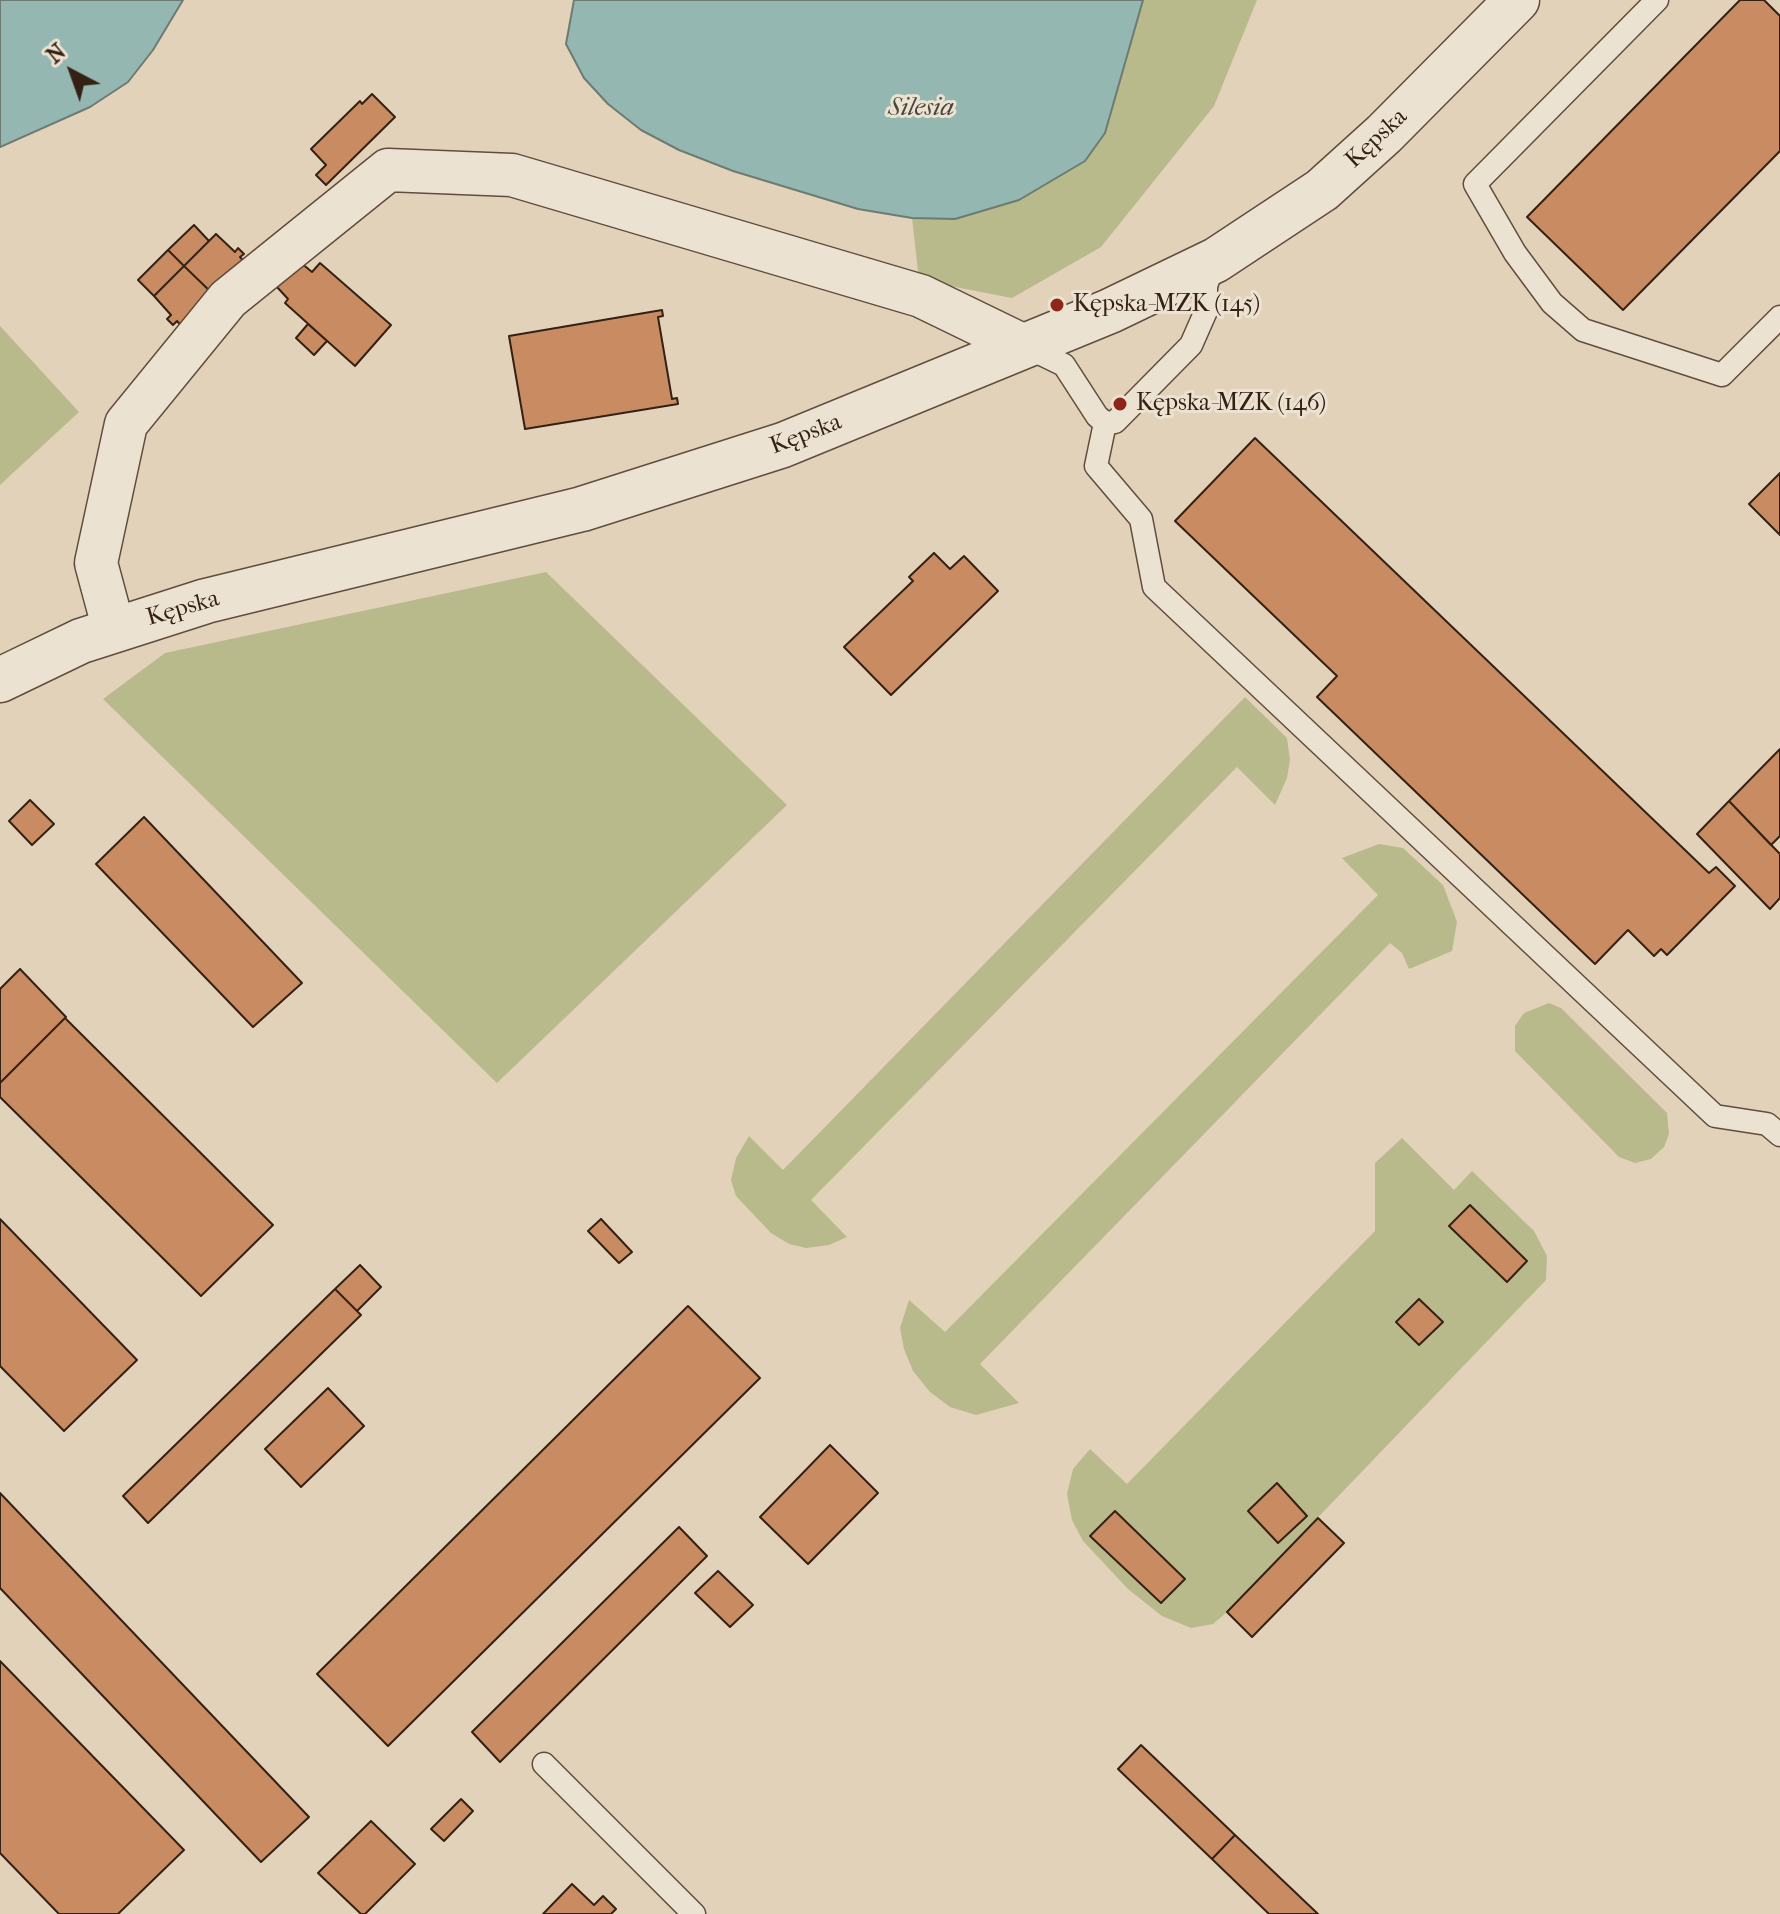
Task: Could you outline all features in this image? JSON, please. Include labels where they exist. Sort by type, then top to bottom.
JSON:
[{"type":"street","name":"Kępska","points":[[0,680],[81,641],[206,601],[582,509],[783,445],[1110,311],[1216,260],[1322,190],[1384,134],[1517,0]]},
{"type":"street","points":[[114,630],[96,563],[126,424],[228,299],[388,170],[512,175],[921,296],[1024,346]]},
{"type":"lane","points":[[1657,0],[1475,184],[1515,253],[1552,303],[1583,330],[1722,375],[1780,317]]},
{"type":"lane","points":[[1105,423],[1115,422],[1191,345],[1202,324],[1208,273],[1216,260]]},
{"type":"lane","points":[[1024,346],[1052,356],[1064,365],[1105,423],[1096,466],[1141,519],[1154,587],[1715,1116],[1776,1126]]},
{"type":"lane","points":[[544,1764],[694,1914]]},
{"type":"green space","points":[[1143,0],[1257,0],[1214,106],[1101,247],[1012,298],[919,280],[912,218],[955,219],[1105,133]]},
{"type":"green space","points":[[0,326],[79,412],[0,485]]},
{"type":"green space","points":[[546,572],[787,805],[497,1083],[103,699],[165,653]]},
{"type":"green space","points":[[1245,697],[1287,738],[1290,760],[1287,778],[1275,805],[1237,767],[811,1200],[847,1237],[829,1245],[806,1248],[789,1244],[771,1233],[736,1196],[731,1180],[736,1158],[749,1136],[783,1170]]},
{"type":"green space","points":[[1379,844],[1403,848],[1443,885],[1457,922],[1452,951],[1409,969],[1402,953],[1390,943],[980,1364],[1019,1403],[976,1415],[950,1407],[930,1392],[913,1371],[904,1349],[900,1328],[909,1300],[945,1332],[1378,895],[1342,858]]},
{"type":"green space","points":[[1549,1003],[1561,1008],[1667,1113],[1669,1134],[1664,1147],[1651,1159],[1635,1163],[1619,1157],[1515,1051],[1515,1026],[1524,1013]]},
{"type":"green space","points":[[1402,1138],[1454,1190],[1472,1171],[1534,1231],[1547,1256],[1546,1280],[1227,1612],[1213,1624],[1191,1628],[1162,1616],[1128,1589],[1083,1541],[1072,1520],[1067,1494],[1073,1469],[1090,1449],[1127,1484],[1375,1231],[1375,1163]]},
{"type":"water","points":[[0,0],[183,0],[153,50],[128,82],[90,107],[0,147]]},
{"type":"water","name":"Silesia","points":[[574,0],[1143,0],[1105,133],[1085,161],[1019,200],[955,219],[912,218],[858,209],[733,171],[679,150],[641,130],[608,104],[584,78],[566,44]]},
{"type":"building","points":[[1740,0],[1764,0],[1780,16],[1780,151],[1623,310],[1527,217]]},
{"type":"building","points":[[372,94],[395,117],[326,185],[316,175],[326,165],[311,149],[360,101],[362,104]]},
{"type":"building","points":[[194,225],[209,241],[184,266],[168,250]]},
{"type":"building","points":[[216,234],[235,252],[238,248],[244,254],[240,257],[247,265],[215,296],[184,266]]},
{"type":"building","points":[[168,250],[184,266],[154,296],[138,280]]},
{"type":"building","points":[[300,262],[312,272],[320,263],[391,325],[355,366],[285,303],[288,299],[277,287]]},
{"type":"building","points":[[184,266],[215,296],[183,328],[177,321],[173,325],[167,319],[171,315],[154,296]]},
{"type":"building","points":[[662,310],[663,316],[658,317],[672,399],[677,398],[678,404],[525,429],[509,336]]},
{"type":"building","points":[[308,324],[327,341],[314,355],[296,338]]},
{"type":"building","points":[[1255,438],[1709,873],[1716,867],[1735,886],[1667,955],[1661,949],[1654,956],[1628,930],[1595,964],[1317,697],[1337,676],[1175,521]]},
{"type":"building","points":[[1780,473],[1780,535],[1749,504]]},
{"type":"building","points":[[934,553],[950,569],[964,556],[998,591],[891,695],[844,647],[913,581],[909,577]]},
{"type":"building","points":[[1780,749],[1780,836],[1771,845],[1729,801]]},
{"type":"building","points":[[30,800],[54,824],[32,845],[9,821]]},
{"type":"building","points":[[1729,801],[1780,854],[1780,898],[1770,909],[1697,834]]},
{"type":"building","points":[[144,817],[302,983],[253,1027],[96,864]]},
{"type":"building","points":[[20,969],[66,1017],[0,1083],[0,989]]},
{"type":"building","points":[[65,1018],[273,1225],[201,1296],[0,1097],[0,1083]]},
{"type":"building","points":[[1470,1205],[1527,1261],[1507,1282],[1449,1226]]},
{"type":"building","points":[[0,1219],[137,1360],[64,1431],[0,1366]]},
{"type":"building","points":[[601,1219],[632,1252],[619,1263],[588,1231]]},
{"type":"building","points":[[360,1265],[381,1287],[357,1311],[335,1289]]},
{"type":"building","points":[[335,1289],[361,1315],[148,1523],[123,1496]]},
{"type":"building","points":[[1419,1299],[1443,1322],[1419,1345],[1396,1322]]},
{"type":"building","points":[[688,1306],[760,1378],[388,1746],[317,1674]]},
{"type":"building","points":[[328,1388],[364,1426],[301,1487],[265,1449]]},
{"type":"building","points":[[830,1445],[878,1493],[808,1564],[760,1517]]},
{"type":"building","points":[[1277,1483],[1307,1516],[1278,1543],[1248,1511]]},
{"type":"building","points":[[0,1493],[309,1817],[261,1862],[0,1588]]},
{"type":"building","points":[[1115,1511],[1185,1579],[1161,1603],[1090,1536]]},
{"type":"building","points":[[1318,1518],[1344,1543],[1252,1637],[1227,1612]]},
{"type":"building","points":[[679,1527],[707,1556],[500,1762],[472,1732]]},
{"type":"building","points":[[718,1571],[753,1605],[730,1627],[695,1593]]},
{"type":"building","points":[[0,1661],[184,1850],[118,1914],[59,1914],[0,1853]]},
{"type":"building","points":[[1141,1745],[1235,1835],[1212,1859],[1118,1769]]},
{"type":"building","points":[[461,1799],[473,1811],[444,1841],[431,1829]]},
{"type":"building","points":[[371,1821],[415,1864],[365,1914],[361,1914],[318,1873]]},
{"type":"building","points":[[1235,1835],[1318,1914],[1269,1914],[1212,1859]]},
{"type":"building","points":[[572,1884],[594,1905],[603,1896],[616,1909],[611,1914],[543,1914]]},
{"type":"place","name":"Kępska-MZK (145)","points":[[1057,305]]},
{"type":"place","name":"Kępska-MZK (146)","points":[[1120,404]]}]
